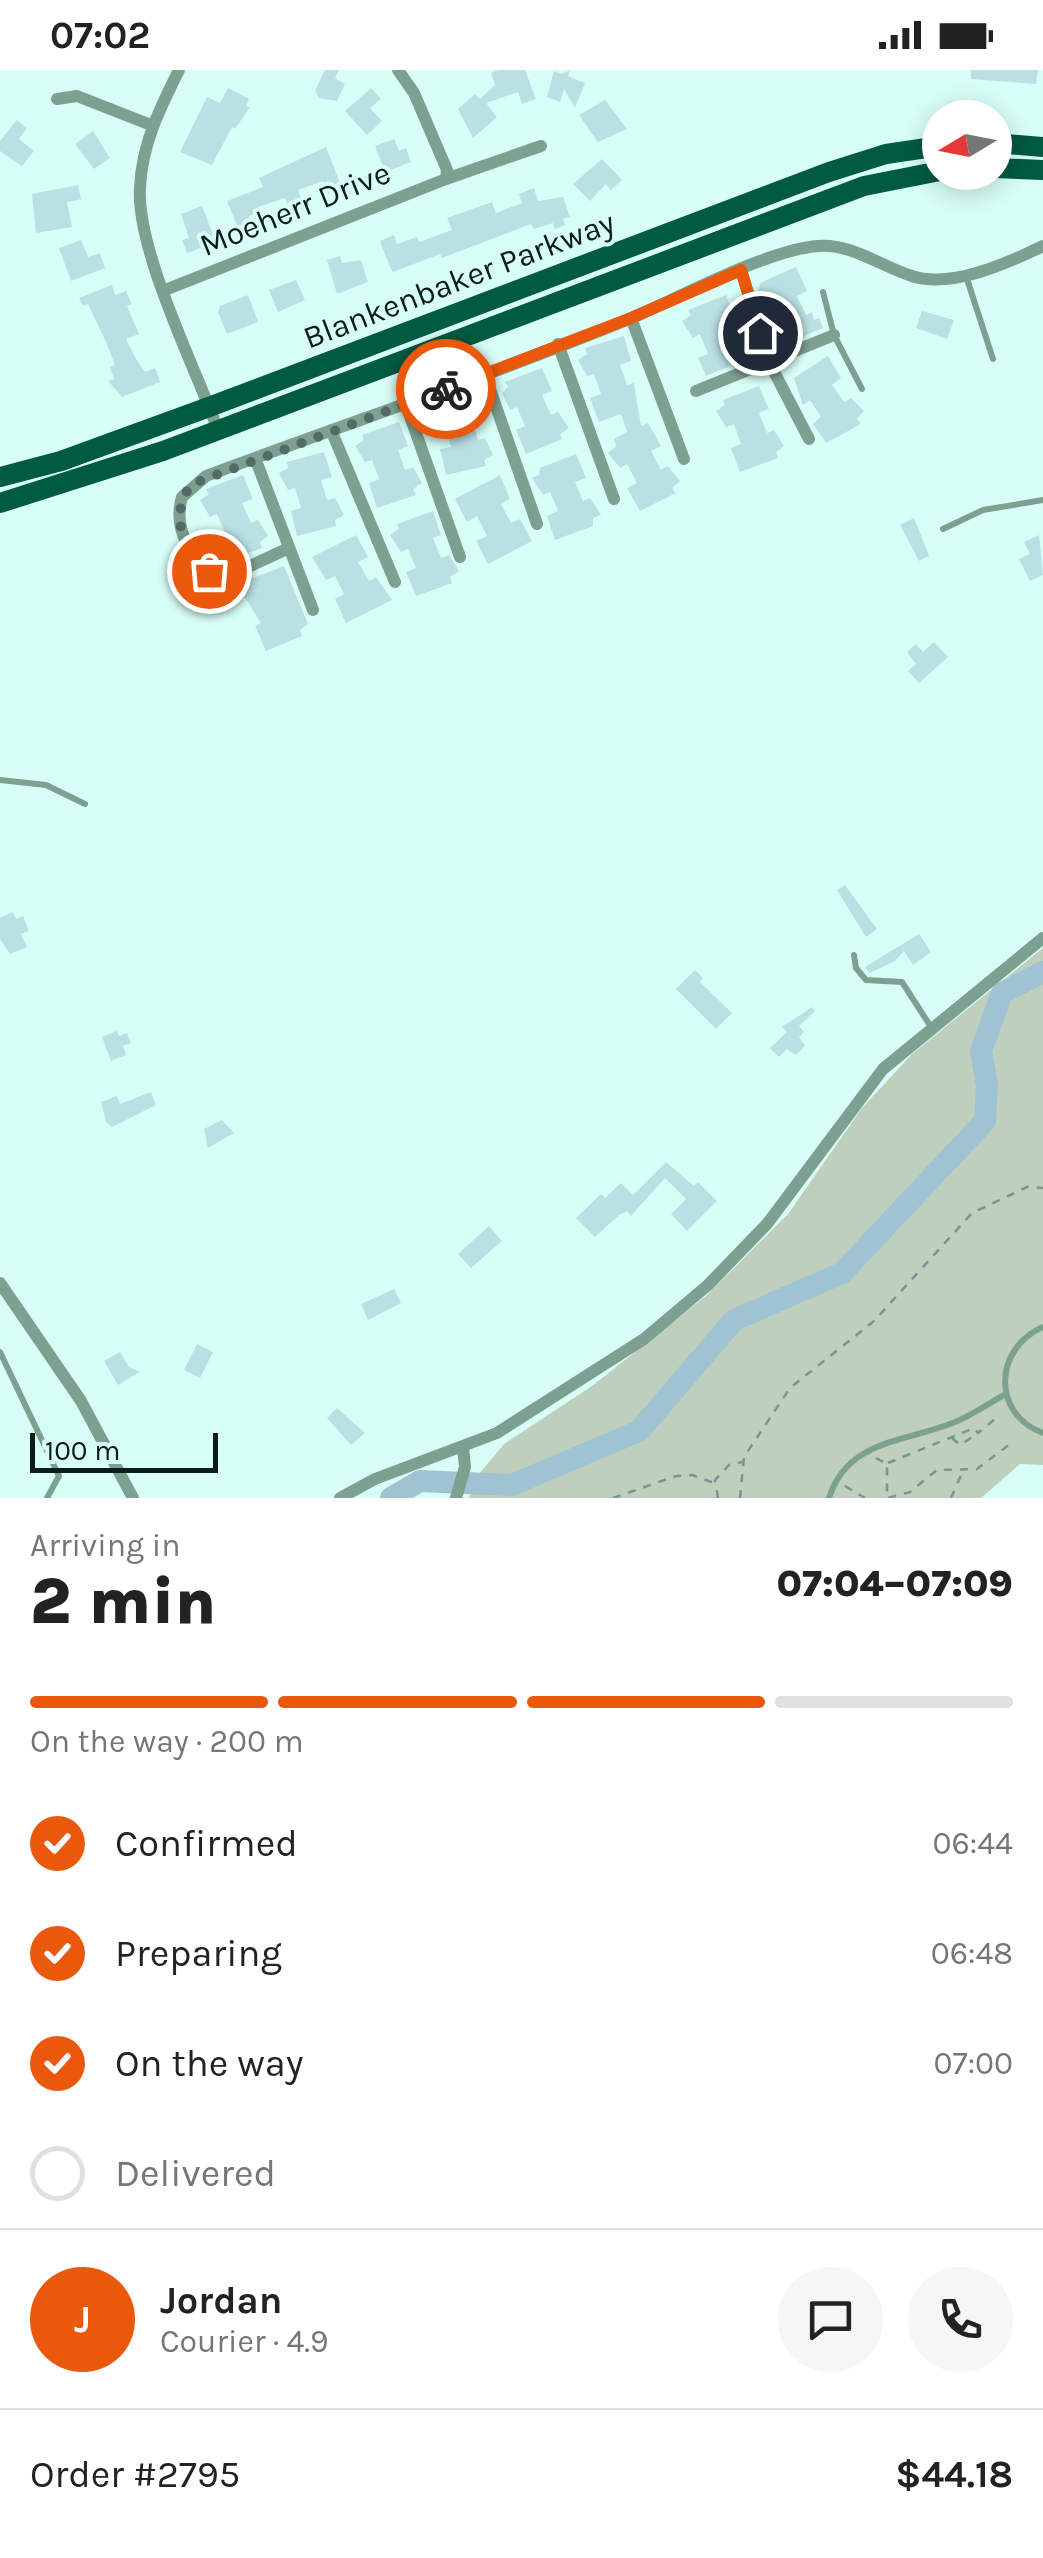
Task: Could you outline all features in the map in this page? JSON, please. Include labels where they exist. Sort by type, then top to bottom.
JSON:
[{"type":"main road","points":[[1012,144],[1043,147]]},
{"type":"main road","name":"Blankenbaker Parkway","points":[[0,478],[61,461],[210,407],[828,172],[886,154],[922,149]]},
{"type":"main road","points":[[1012,169],[1043,170]]},
{"type":"main road","name":"Blankenbaker Parkway","points":[[0,502],[110,470],[830,199],[922,174]]},
{"type":"street","points":[[179,70],[152,125],[140,187],[142,225],[218,430]]},
{"type":"street","points":[[398,70],[422,112],[447,170],[446,179]]},
{"type":"street","points":[[58,99],[76,96],[152,125]]},
{"type":"street","name":"Moeherr Drive","points":[[165,290],[446,179],[541,146]]},
{"type":"street","points":[[289,548],[222,579],[196,561],[179,525],[182,497],[192,484],[255,458],[485,376],[741,270],[818,246],[863,255],[915,278],[966,275],[1043,246]]},
{"type":"street","points":[[741,270],[770,364],[808,440]]},
{"type":"street","points":[[631,318],[684,459]]},
{"type":"street","points":[[696,391],[834,335]]},
{"type":"street","points":[[558,344],[614,499]]},
{"type":"street","points":[[485,376],[538,524]]},
{"type":"street","points":[[406,402],[460,557]]},
{"type":"street","points":[[331,430],[395,582]]},
{"type":"street","points":[[255,458],[313,610]]},
{"type":"street","points":[[340,1498],[404,1468],[464,1447],[576,1386],[682,1308],[767,1224],[883,1069],[1043,938]]},
{"type":"street","points":[[0,1283],[81,1401],[133,1498]]},
{"type":"street","points":[[456,1498],[463,1477],[464,1447]]},
{"type":"lane","points":[[966,275],[993,359]]},
{"type":"lane","points":[[823,292],[834,335],[862,389]]},
{"type":"lane","points":[[943,529],[983,510],[1043,500]]},
{"type":"lane","points":[[0,780],[46,785],[86,804]]},
{"type":"lane","points":[[854,955],[856,968],[866,980],[902,982],[931,1027]]},
{"type":"lane","points":[[1043,1327],[1014,1348],[1005,1369],[1006,1394],[1016,1416],[1043,1433]]},
{"type":"lane","points":[[0,1352],[59,1476],[47,1498]]},
{"type":"lane","points":[[829,1498],[842,1470],[863,1452],[956,1422],[1006,1394]]},
{"type":"path","points":[[740,1498],[743,1462],[762,1426],[790,1388],[874,1321],[979,1208],[1027,1187],[1043,1188]]},
{"type":"path","points":[[952,1438],[960,1445],[995,1420]]},
{"type":"path","points":[[871,1456],[887,1464],[974,1428],[978,1433]]},
{"type":"path","points":[[887,1464],[887,1498],[914,1489],[937,1470],[963,1472],[984,1465],[1014,1440]]},
{"type":"path","points":[[714,1483],[729,1464],[743,1462]]},
{"type":"path","points":[[950,1498],[963,1472]]},
{"type":"path","points":[[613,1498],[676,1476],[692,1474],[714,1483]]},
{"type":"path","points":[[842,1484],[848,1475]]},
{"type":"path","points":[[714,1483],[718,1498]]},
{"type":"path","points":[[914,1489],[918,1498]]},
{"type":"green space","points":[[1043,948],[1043,1465],[1020,1464],[981,1498],[469,1498],[479,1474],[504,1444],[592,1386],[706,1296],[788,1214],[862,1108],[912,1054]]},
{"type":"building","points":[[325,70],[339,70],[335,78],[345,84],[337,101],[319,98],[315,91]]},
{"type":"building","points":[[525,70],[536,99],[522,104],[518,92],[486,103],[497,117],[473,138],[458,109],[475,94],[480,99],[495,85],[491,73]]},
{"type":"building","points":[[570,70],[568,76],[585,83],[575,108],[564,89],[560,102],[547,97],[554,71],[562,74]]},
{"type":"building","points":[[971,70],[1038,70],[1036,84],[971,79]]},
{"type":"building","points":[[228,88],[249,99],[246,106],[250,107],[235,129],[232,127],[212,165],[180,152],[207,97],[220,103]]},
{"type":"building","points":[[371,88],[381,99],[370,108],[382,121],[367,135],[345,111]]},
{"type":"building","points":[[605,100],[627,129],[598,142],[579,115]]},
{"type":"building","points":[[17,120],[27,128],[19,139],[34,151],[22,166],[0,151],[0,141]]},
{"type":"building","points":[[93,131],[110,158],[94,169],[75,144]]},
{"type":"building","points":[[394,139],[399,151],[406,148],[411,162],[385,172],[375,146]]},
{"type":"building","points":[[326,147],[342,188],[328,194],[323,181],[298,190],[305,209],[291,214],[285,198],[258,207],[260,212],[249,216],[251,223],[238,228],[227,201],[263,187],[259,178]]},
{"type":"building","points":[[602,159],[622,180],[611,190],[606,184],[590,201],[573,184]]},
{"type":"building","points":[[78,185],[81,199],[67,202],[72,227],[36,233],[32,194]]},
{"type":"building","points":[[534,188],[538,201],[563,197],[570,217],[563,219],[565,225],[555,229],[553,223],[534,229],[531,224],[442,258],[440,254],[393,272],[390,267],[380,241],[394,235],[397,244],[417,237],[419,242],[452,230],[447,218],[492,202],[496,213],[522,203],[519,194]]},
{"type":"building","points":[[202,206],[216,242],[187,253],[182,240],[189,238],[181,214]]},
{"type":"building","points":[[81,240],[88,257],[100,253],[105,268],[71,281],[59,248]]},
{"type":"building","points":[[340,256],[342,263],[361,260],[368,282],[337,294],[327,260]]},
{"type":"building","points":[[796,267],[807,291],[797,296],[806,315],[812,312],[823,328],[776,348],[770,330],[780,326],[771,306],[764,310],[758,292],[760,283]]},
{"type":"building","points":[[296,280],[305,300],[278,312],[269,290]]},
{"type":"building","points":[[112,285],[115,295],[126,291],[132,304],[127,306],[139,334],[126,339],[145,372],[155,368],[160,382],[122,397],[108,381],[114,379],[110,367],[115,365],[106,342],[88,304],[83,306],[79,298]]},
{"type":"building","points":[[248,295],[258,322],[227,334],[218,312],[220,306]]},
{"type":"building","points":[[726,295],[735,319],[725,324],[733,343],[741,340],[745,360],[706,376],[698,358],[708,354],[700,334],[693,338],[682,321],[691,315],[688,310]]},
{"type":"building","points":[[922,311],[954,320],[947,339],[916,328]]},
{"type":"building","points":[[624,336],[631,361],[620,365],[627,385],[634,383],[641,426],[648,423],[661,446],[651,451],[661,470],[668,466],[680,481],[672,488],[676,493],[640,511],[627,488],[637,483],[627,464],[620,468],[608,453],[616,446],[614,439],[627,432],[621,414],[599,422],[590,398],[601,394],[594,374],[587,376],[578,360],[587,354],[585,348]]},
{"type":"building","points":[[828,356],[841,378],[832,385],[844,402],[851,398],[864,411],[857,419],[861,424],[826,443],[813,424],[821,417],[810,400],[803,405],[794,378]]},
{"type":"building","points":[[542,368],[552,391],[542,395],[551,415],[558,412],[569,428],[560,434],[562,439],[526,454],[516,430],[525,426],[517,407],[510,410],[502,393],[508,387],[505,382]]},
{"type":"building","points":[[759,386],[769,409],[759,413],[767,433],[774,430],[784,446],[776,452],[778,458],[740,472],[731,448],[741,444],[734,424],[726,427],[716,411],[725,405],[723,400]]},
{"type":"building","points":[[475,391],[482,416],[472,419],[478,440],[485,438],[493,455],[484,460],[486,466],[446,475],[440,449],[451,447],[445,426],[438,429],[430,411],[438,402]]},
{"type":"building","points":[[399,422],[408,446],[398,450],[405,470],[413,467],[422,483],[413,489],[416,495],[377,508],[369,483],[379,479],[372,460],[365,462],[355,446],[364,440],[362,435]]},
{"type":"building","points":[[324,452],[332,477],[321,480],[327,500],[335,498],[344,515],[335,520],[336,526],[297,536],[291,511],[301,508],[295,488],[288,490],[279,473],[288,468],[287,462]]},
{"type":"building","points":[[576,454],[586,478],[575,482],[583,501],[590,498],[601,515],[593,518],[593,526],[555,540],[547,516],[558,511],[550,492],[543,495],[532,478],[539,475],[540,468]]},
{"type":"building","points":[[243,475],[253,499],[242,503],[251,523],[258,520],[268,536],[260,542],[262,548],[224,562],[215,537],[225,533],[217,514],[210,517],[200,500],[209,494],[206,489]]},
{"type":"building","points":[[500,475],[510,499],[501,504],[511,523],[520,519],[532,541],[488,564],[476,541],[487,536],[477,516],[467,522],[455,499]]},
{"type":"building","points":[[433,511],[441,535],[433,538],[441,558],[449,555],[459,571],[450,577],[452,583],[416,596],[406,572],[416,568],[408,549],[401,552],[390,535],[399,529],[397,524]]},
{"type":"building","points":[[914,518],[929,556],[919,561],[900,525]]},
{"type":"building","points":[[356,535],[368,557],[358,562],[369,581],[376,577],[392,600],[346,623],[335,599],[344,594],[335,576],[326,580],[312,557]]},
{"type":"building","points":[[1039,535],[1043,575],[1030,581],[1019,559],[1030,554],[1024,542]]},
{"type":"building","points":[[284,566],[308,624],[300,630],[302,636],[266,651],[255,626],[261,623],[241,591],[250,585],[248,580]]},
{"type":"building","points":[[934,642],[948,657],[919,683],[908,671],[916,664],[907,652],[916,644],[923,652]]},
{"type":"building","points":[[845,885],[877,929],[866,937],[837,890]]},
{"type":"building","points":[[13,912],[16,919],[23,916],[29,931],[21,934],[27,947],[10,954],[0,939],[0,918]]},
{"type":"building","points":[[919,934],[931,952],[913,965],[904,951],[895,961],[870,973],[865,967]]},
{"type":"building","points":[[695,970],[703,978],[700,982],[732,1013],[716,1029],[676,989]]},
{"type":"building","points":[[812,1007],[815,1011],[799,1026],[804,1032],[799,1037],[805,1046],[796,1055],[787,1049],[779,1057],[770,1048],[787,1032],[782,1027]]},
{"type":"building","points":[[117,1031],[119,1036],[127,1033],[131,1043],[123,1046],[126,1055],[111,1061],[102,1037]]},
{"type":"building","points":[[151,1092],[156,1105],[112,1127],[106,1122],[101,1102],[117,1096],[120,1104]]},
{"type":"building","points":[[222,1120],[234,1133],[208,1148],[204,1129]]},
{"type":"building","points":[[666,1162],[694,1186],[698,1182],[717,1201],[687,1231],[671,1214],[686,1199],[665,1178],[631,1216],[627,1211],[619,1215],[595,1237],[576,1218],[601,1194],[605,1198],[621,1183],[633,1195]]},
{"type":"building","points":[[489,1226],[502,1241],[471,1268],[458,1254]]},
{"type":"building","points":[[394,1289],[401,1303],[368,1320],[361,1304]]},
{"type":"building","points":[[197,1344],[213,1352],[200,1378],[184,1370]]},
{"type":"building","points":[[120,1352],[129,1367],[140,1372],[118,1385],[104,1361]]},
{"type":"building","points":[[337,1408],[365,1433],[351,1445],[327,1418]]},
{"type":"waterway","points":[[391,1498],[420,1481],[512,1485],[639,1431],[734,1320],[842,1273],[985,1121],[987,1085],[981,1051],[1002,993],[1043,972]]},
{"type":"way so far","points":[[209,571],[196,561],[179,525],[182,497],[192,484],[446,389]]},
{"type":"route","points":[[446,389],[631,318],[741,270],[760,333]]}]
